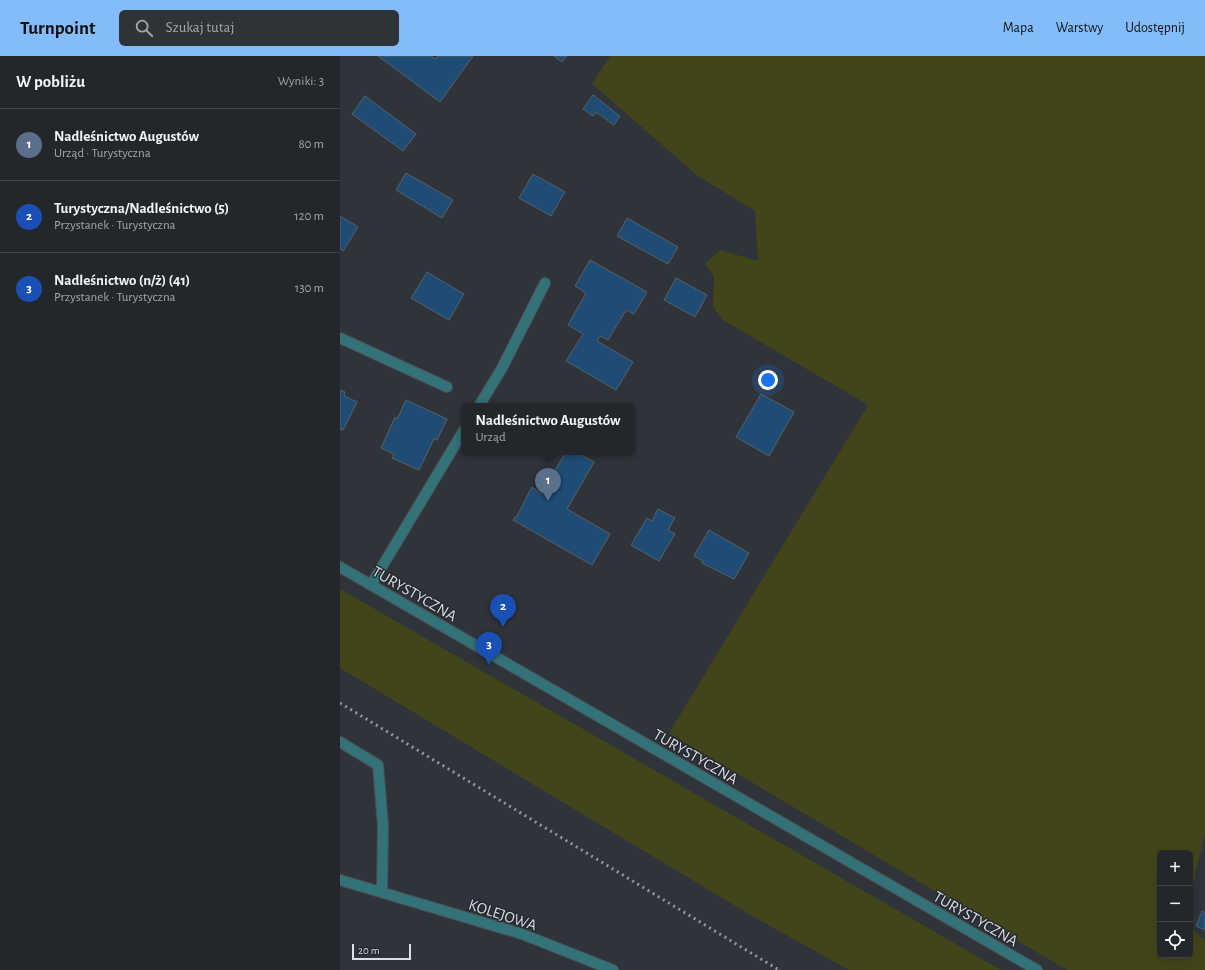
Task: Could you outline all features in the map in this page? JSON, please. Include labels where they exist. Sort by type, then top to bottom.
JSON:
[{"type":"street","points":[[481,403],[502,368],[545,283]]},
{"type":"street","points":[[340,338],[447,387]]},
{"type":"street","points":[[371,585],[461,435]]},
{"type":"street","name":"TURYSTYCZNA","points":[[340,567],[1037,970]]},
{"type":"street","points":[[340,742],[378,766],[383,826],[382,891]]},
{"type":"street","name":"KOLEJOWA","points":[[340,880],[382,891],[522,934],[613,970]]},
{"type":"green space","points":[[610,56],[1205,56],[1205,833],[1193,883],[1193,850],[1157,850],[1157,958],[1193,958],[1193,930],[1205,940],[1205,970],[1067,970],[669,733],[868,405],[723,320],[713,307],[714,276],[705,264],[720,250],[758,261],[755,211],[698,176],[592,84]]},
{"type":"green space","points":[[340,589],[1001,970],[849,970],[747,913],[340,668]]},
{"type":"building","points":[[378,56],[431,56],[436,59],[438,56],[473,56],[440,102]]},
{"type":"building","points":[[554,56],[567,56],[562,62]]},
{"type":"building","points":[[593,95],[620,116],[614,125],[596,112],[593,116],[583,109]]},
{"type":"building","points":[[365,96],[416,134],[403,151],[352,114]]},
{"type":"building","points":[[406,173],[453,200],[442,218],[396,190]]},
{"type":"building","points":[[533,174],[565,192],[551,216],[519,198]]},
{"type":"building","points":[[340,216],[358,227],[343,251],[340,249]]},
{"type":"building","points":[[627,218],[678,247],[668,264],[617,236]]},
{"type":"building","points":[[590,260],[647,292],[634,314],[626,310],[608,340],[600,336],[597,341],[633,362],[616,390],[566,361],[583,334],[568,325],[586,293],[575,286]]},
{"type":"building","points":[[427,272],[464,294],[449,320],[411,298]]},
{"type":"building","points":[[676,278],[707,295],[695,317],[664,300]]},
{"type":"building","points":[[340,390],[345,392],[344,396],[357,402],[343,430],[340,429]]},
{"type":"building","points":[[761,394],[794,412],[769,456],[736,437]]},
{"type":"building","points":[[406,400],[447,419],[437,440],[434,439],[419,470],[392,458],[394,454],[381,448],[395,417],[397,419]]},
{"type":"building","points":[[564,455],[581,455],[594,462],[567,509],[610,534],[592,565],[513,520],[515,517],[516,518],[532,487],[541,494]]},
{"type":"building","points":[[658,509],[675,518],[668,530],[675,534],[659,561],[631,545],[647,518],[652,521]]},
{"type":"building","points":[[709,530],[749,553],[734,579],[702,563],[703,561],[694,556]]},
{"type":"building","points":[[1202,911],[1205,913],[1205,930],[1196,926]]},
{"type":"railway","points":[[340,703],[779,970]]},
{"type":"place","name":"Nadleśnictwo Augustów","points":[[548,501]]},
{"type":"place","name":"Turystyczna/Nadleśnictwo (5)","points":[[503,627]]},
{"type":"place","name":"Nadleśnictwo (n/ż) (41)","points":[[489,665]]}]
